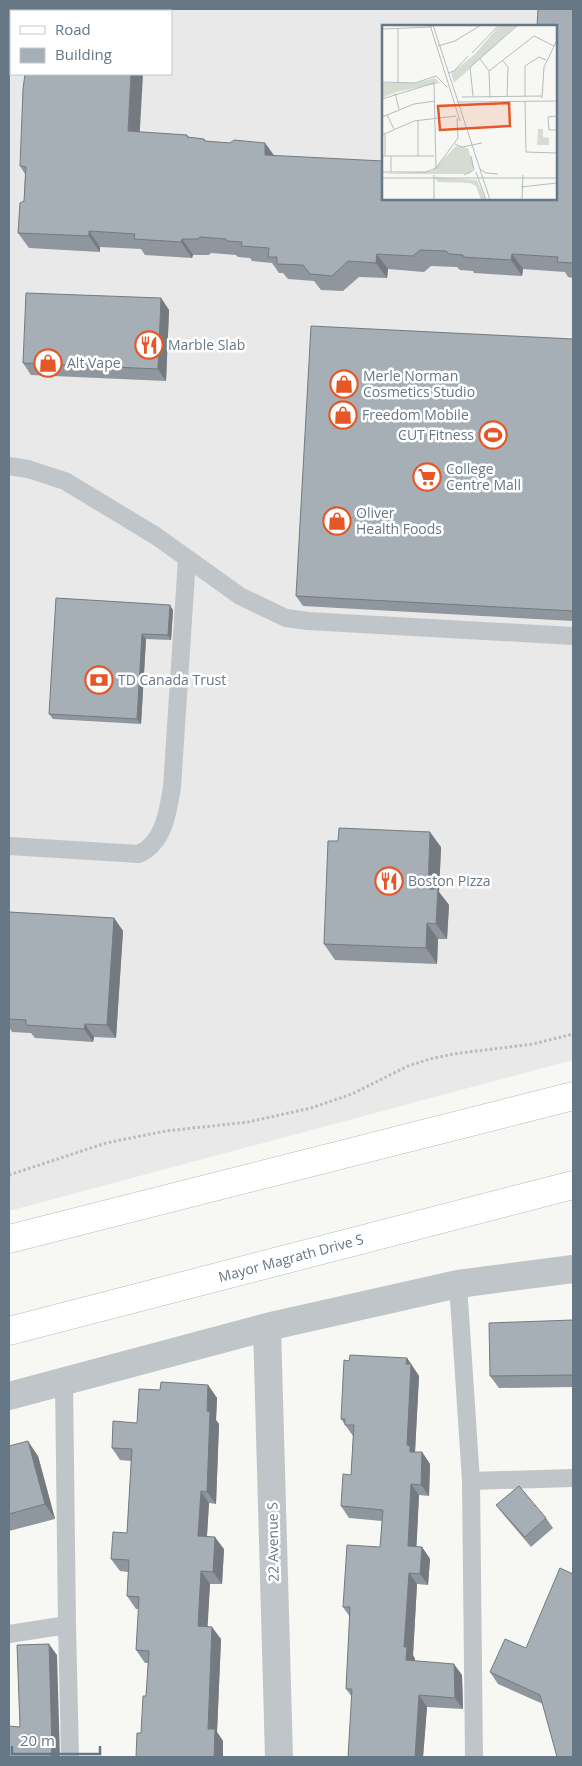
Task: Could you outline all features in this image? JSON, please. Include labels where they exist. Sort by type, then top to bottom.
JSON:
[{"type":"main road","points":[[9,1239],[573,1096]]},
{"type":"main road","name":"Mayor Magrath Drive S","points":[[9,1331],[573,1185]]},
{"type":"street","points":[[9,1396],[268,1327],[458,1284],[573,1269]]},
{"type":"street","name":"22 Avenue S","points":[[268,1327],[279,1757]]},
{"type":"lane","points":[[9,466],[28,469],[66,481],[156,536],[240,596],[286,618],[308,621],[573,636]]},
{"type":"lane","points":[[9,846],[138,854],[146,850],[159,836],[168,810],[172,787],[187,559]]},
{"type":"lane","points":[[458,1284],[471,1481],[474,1757]]},
{"type":"lane","points":[[64,1381],[70,1757]]},
{"type":"lane","points":[[471,1481],[573,1478]]},
{"type":"lane","points":[[9,1634],[67,1625]]},
{"type":"path","points":[[9,1175],[106,1143],[166,1131],[248,1122],[311,1108],[352,1094],[408,1066],[430,1059],[453,1054],[533,1044],[573,1034]]},
{"type":"shaded area","points":[[9,9],[573,9],[573,1060],[9,1211]]},
{"type":"building","points":[[29,9],[134,9],[134,10]]},
{"type":"building","points":[[538,9],[573,9],[573,263],[557,262],[558,257],[512,254],[511,260],[463,257],[463,255],[449,254],[446,251],[420,250],[413,256],[377,254],[376,263],[348,261],[332,276],[310,274],[303,265],[277,264],[277,257],[268,257],[269,248],[241,246],[242,242],[227,241],[226,239],[200,237],[198,239],[182,239],[181,242],[134,239],[135,234],[89,231],[89,236],[18,233],[20,203],[24,201],[26,167],[20,166],[25,75],[131,75],[128,131],[187,135],[187,137],[204,139],[205,141],[230,143],[234,140],[265,143],[265,155],[382,161],[382,200],[557,200],[557,25],[537,25]]},
{"type":"building","points":[[26,293],[161,298],[158,369],[23,363]]},
{"type":"building","name":"College Centre Mall","points":[[311,326],[573,339],[573,611],[296,596]]},
{"type":"building","name":"TD Canada Trust","points":[[56,598],[170,605],[168,635],[142,634],[137,719],[49,714]]},
{"type":"building","name":"Boston Pizza","points":[[339,828],[430,832],[428,889],[438,889],[436,924],[427,923],[426,948],[324,944],[328,841],[338,841]]},
{"type":"building","points":[[9,912],[114,918],[107,1025],[85,1024],[84,1029],[26,1025],[26,1020],[9,1019]]},
{"type":"building","points":[[573,1320],[573,1375],[490,1376],[489,1323]]},
{"type":"building","points":[[350,1355],[407,1358],[406,1364],[411,1364],[407,1445],[410,1446],[410,1452],[422,1452],[421,1485],[411,1484],[408,1546],[422,1547],[420,1574],[409,1573],[404,1647],[407,1647],[406,1660],[454,1664],[455,1698],[419,1695],[415,1757],[348,1757],[352,1689],[346,1689],[350,1607],[343,1607],[347,1545],[380,1547],[383,1510],[341,1506],[343,1474],[351,1475],[354,1425],[345,1425],[345,1419],[341,1419],[344,1360],[349,1361]]},
{"type":"building","points":[[161,1382],[208,1385],[207,1411],[210,1412],[207,1492],[201,1491],[198,1536],[215,1537],[213,1572],[201,1571],[198,1626],[212,1627],[208,1729],[215,1729],[214,1757],[136,1757],[137,1733],[141,1733],[143,1696],[146,1696],[149,1651],[136,1650],[139,1597],[127,1596],[129,1560],[111,1559],[113,1532],[127,1533],[132,1449],[112,1448],[113,1421],[137,1423],[139,1389],[160,1390]]},
{"type":"building","points":[[28,1441],[45,1504],[9,1514],[9,1446]]},
{"type":"building","points":[[519,1486],[546,1518],[525,1537],[496,1505]]},
{"type":"building","points":[[560,1568],[573,1574],[573,1757],[557,1757],[540,1695],[490,1672],[505,1639],[526,1648]]},
{"type":"building","points":[[49,1644],[51,1757],[9,1757],[9,1726],[20,1727],[17,1645]]},
{"type":"place","name":"Marble Slab","points":[[149,345]]},
{"type":"place","name":"Alt Vape","points":[[48,363]]},
{"type":"place","name":"Merle Norman Cosmetics Studio","points":[[344,384]]},
{"type":"place","name":"Freedom Mobile","points":[[343,415]]},
{"type":"place","name":"CUT Fitness","points":[[493,435]]},
{"type":"place","name":"College Centre Mall","points":[[427,477]]},
{"type":"place","name":"Oliver Health Foods","points":[[337,521]]},
{"type":"place","name":"TD Canada Trust","points":[[99,680]]},
{"type":"place","name":"Boston Pizza","points":[[389,881]]}]
